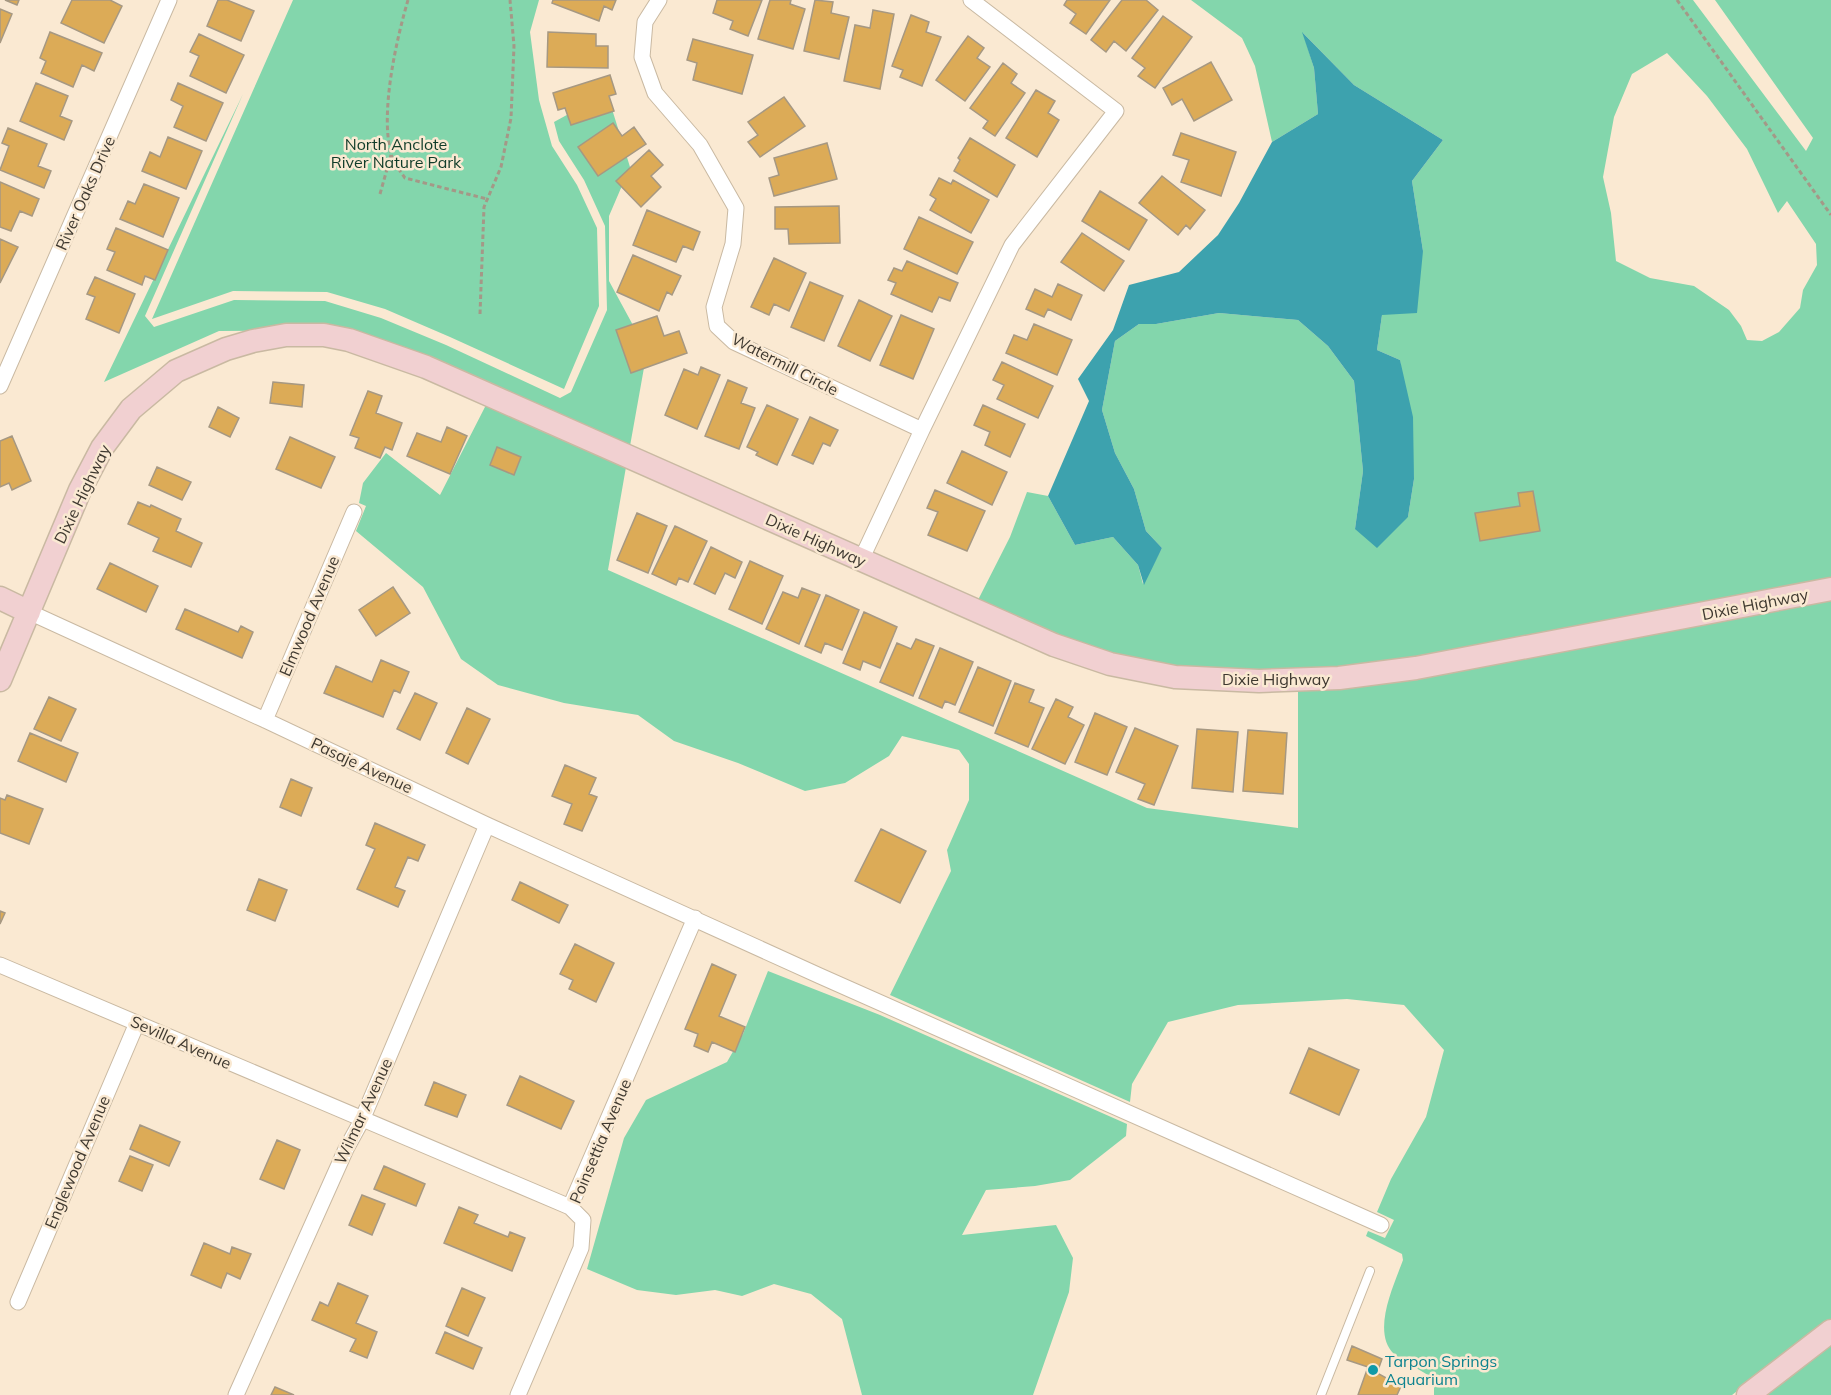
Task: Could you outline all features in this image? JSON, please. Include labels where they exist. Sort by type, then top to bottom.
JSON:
[{"type":"street","name":"River Oaks Drive","points":[[0,386],[169,0]]},
{"type":"street","name":"Watermill Circle","points":[[659,0],[645,22],[642,57],[656,93],[700,145],[736,208],[733,244],[726,274],[714,307],[717,326],[734,342],[922,430]]},
{"type":"street","points":[[861,560],[1012,245],[1116,111],[971,0]]},
{"type":"street","name":"Dixie Highway","points":[[0,680],[80,490],[102,448],[131,409],[176,371],[253,341],[286,335],[324,335],[349,340],[405,359],[1054,645],[1110,664],[1174,678],[1259,681],[1339,678],[1416,668],[1831,589]]},
{"type":"street","name":"Elmwood Avenue","points":[[265,720],[354,512]]},
{"type":"street","points":[[0,598],[29,612]]},
{"type":"street","name":"Pasaje Avenue","points":[[29,612],[487,825],[841,986],[1381,1225]]},
{"type":"street","name":"Wilmar Avenue","points":[[236,1395],[346,1149],[362,1120],[487,825]]},
{"type":"street","name":"Poinsettia Avenue","points":[[518,1395],[581,1248],[583,1220],[570,1208],[695,918]]},
{"type":"street","name":"Sevilla Avenue","points":[[0,965],[362,1120]]},
{"type":"street","name":"Englewood Avenue","points":[[18,1302],[137,1023]]},
{"type":"street","points":[[362,1120],[570,1208]]},
{"type":"street","points":[[1748,1395],[1831,1331]]},
{"type":"lane","points":[[1321,1395],[1370,1271]]},
{"type":"path","points":[[380,194],[391,155],[388,117],[392,71],[398,35],[408,0]]},
{"type":"path","points":[[480,314],[484,207],[501,167],[511,118],[514,46],[510,0]]},
{"type":"path","points":[[1677,0],[1831,215]]},
{"type":"path","points":[[391,155],[405,178],[487,199]]},
{"type":"green space","name":"North Anclote River Nature Park","points":[[293,0],[539,0],[530,32],[539,100],[552,146],[577,185],[597,228],[599,306],[564,389],[385,309],[327,292],[233,291],[152,319]]},
{"type":"green space","points":[[1191,0],[1693,0],[1806,151],[1813,138],[1715,0],[1831,0],[1831,579],[1415,658],[1339,668],[1260,670],[1172,666],[1110,652],[1058,635],[978,600],[1010,537],[1027,492],[1048,496],[1075,545],[1113,537],[1138,565],[1143,584],[1162,548],[1146,531],[1134,489],[1115,453],[1102,410],[1115,341],[1139,324],[1156,324],[1219,313],[1298,320],[1328,346],[1354,381],[1363,471],[1355,529],[1408,517],[1414,479],[1400,360],[1377,350],[1382,315],[1423,251],[1412,181],[1443,140],[1354,85],[1303,33],[1314,68],[1318,114],[1272,142],[1255,66],[1242,38]],"holes":[[[1667,53],[1707,96],[1747,149],[1778,213],[1787,201],[1816,244],[1817,265],[1803,290],[1800,308],[1779,332],[1762,341],[1747,340],[1741,326],[1729,310],[1694,286],[1650,278],[1616,261],[1611,213],[1603,177],[1614,117],[1632,74]]]},
{"type":"green space","points":[[607,93],[630,167],[609,216],[609,281],[647,351],[630,446],[421,353],[351,330],[219,331],[104,382],[243,94],[145,316],[154,327],[234,300],[325,301],[381,318],[446,345],[560,398],[571,392],[607,310],[605,226],[584,180],[559,141],[554,122]]},
{"type":"green space","points":[[486,405],[626,467],[608,570],[1147,808],[1298,828],[1298,690],[1831,599],[1831,1319],[1732,1395],[1434,1395],[1434,1379],[1394,1354],[1387,1345],[1384,1334],[1386,1308],[1403,1260],[1402,1254],[1366,1236],[1368,1231],[1385,1238],[1394,1220],[1377,1212],[1391,1179],[1426,1117],[1444,1050],[1404,1005],[1347,999],[1238,1005],[1168,1022],[1132,1084],[1130,1102],[890,995],[951,871],[947,850],[969,800],[969,764],[959,750],[902,736],[889,756],[845,783],[805,791],[738,763],[674,741],[638,715],[564,703],[498,685],[461,659],[423,587],[356,531],[366,506],[359,503],[363,483],[386,453],[440,495]]},
{"type":"green space","points":[[768,971],[880,1015],[1127,1124],[1126,1136],[1070,1180],[1035,1186],[986,1190],[962,1235],[1056,1225],[1073,1258],[1069,1292],[1033,1395],[862,1395],[842,1319],[811,1294],[774,1284],[742,1296],[715,1290],[676,1295],[637,1290],[587,1269],[624,1138],[646,1100],[727,1062],[743,1034]]},
{"type":"green space","points":[[1831,1344],[1831,1395],[1765,1395]]},
{"type":"water","points":[[1302,32],[1354,85],[1443,140],[1412,181],[1423,251],[1417,313],[1382,315],[1377,350],[1400,360],[1413,417],[1414,479],[1408,517],[1377,548],[1355,529],[1363,471],[1354,381],[1328,346],[1298,320],[1219,313],[1156,324],[1139,324],[1115,341],[1102,410],[1115,453],[1134,489],[1146,531],[1162,548],[1144,585],[1138,565],[1113,537],[1075,545],[1048,496],[1089,401],[1078,379],[1113,330],[1129,285],[1179,272],[1218,235],[1239,203],[1272,142],[1318,114],[1314,68]]},
{"type":"building","points":[[5,0],[19,0],[17,5]]},
{"type":"building","points":[[72,0],[110,0],[122,6],[104,43],[61,23]]},
{"type":"building","points":[[218,0],[227,0],[254,11],[241,41],[207,26]]},
{"type":"building","points":[[553,0],[616,0],[612,10],[604,6],[599,21],[552,3]]},
{"type":"building","points":[[717,0],[762,0],[748,36],[730,29],[733,21],[713,13]]},
{"type":"building","points":[[770,0],[791,0],[790,4],[805,9],[793,49],[758,39]]},
{"type":"building","points":[[815,0],[833,2],[831,13],[849,17],[839,59],[804,51]]},
{"type":"building","points":[[1067,0],[1110,0],[1086,34],[1070,23],[1076,14],[1064,5]]},
{"type":"building","points":[[1122,0],[1146,0],[1158,10],[1126,51],[1114,41],[1106,52],[1091,40]]},
{"type":"building","points":[[0,9],[12,14],[0,43]]},
{"type":"building","points":[[873,10],[894,14],[880,89],[844,81],[855,25],[870,28]]},
{"type":"building","points":[[911,15],[929,22],[926,32],[941,37],[922,86],[900,77],[903,70],[892,66]]},
{"type":"building","points":[[1163,16],[1192,37],[1155,88],[1138,76],[1145,68],[1132,58]]},
{"type":"building","points":[[50,32],[102,53],[94,71],[82,65],[73,87],[41,73],[46,61],[40,58]]},
{"type":"building","points":[[548,32],[596,34],[596,46],[608,46],[608,68],[547,67]]},
{"type":"building","points":[[199,34],[244,55],[226,93],[190,76],[199,56],[190,52]]},
{"type":"building","points":[[968,36],[984,48],[977,58],[990,67],[965,101],[936,80]]},
{"type":"building","points":[[693,39],[753,55],[742,94],[693,80],[697,63],[687,60]]},
{"type":"building","points":[[1211,62],[1232,100],[1194,121],[1182,99],[1172,105],[1163,88]]},
{"type":"building","points":[[1003,63],[1017,74],[1011,83],[1025,93],[995,136],[983,128],[988,121],[970,108]]},
{"type":"building","points":[[610,75],[616,94],[609,96],[614,111],[571,125],[565,108],[558,110],[553,93]]},
{"type":"building","points":[[36,83],[68,96],[60,116],[72,121],[64,140],[20,121]]},
{"type":"building","points":[[178,83],[223,103],[206,141],[174,127],[183,106],[171,100]]},
{"type":"building","points":[[1036,90],[1055,101],[1048,113],[1059,120],[1037,157],[1006,138]]},
{"type":"building","points":[[784,97],[805,126],[760,157],[748,142],[758,135],[748,122]]},
{"type":"building","points":[[613,123],[622,136],[634,127],[646,144],[598,176],[578,147]]},
{"type":"building","points":[[8,128],[47,144],[38,166],[51,171],[44,188],[0,170],[9,146],[2,143]]},
{"type":"building","points":[[1181,133],[1236,152],[1221,196],[1181,182],[1189,160],[1173,155]]},
{"type":"building","points":[[168,137],[202,151],[186,189],[142,171],[150,152],[160,157]]},
{"type":"building","points":[[970,138],[1015,165],[997,197],[954,171],[960,160],[958,158]]},
{"type":"building","points":[[827,143],[837,179],[774,196],[769,178],[779,175],[774,158]]},
{"type":"building","points":[[649,150],[663,165],[651,176],[661,187],[641,207],[616,181]]},
{"type":"building","points":[[1162,176],[1205,210],[1190,229],[1186,225],[1178,235],[1139,203]]},
{"type":"building","points":[[939,178],[951,184],[953,180],[989,200],[971,233],[930,210],[936,199],[930,195]]},
{"type":"building","points":[[0,182],[39,199],[32,216],[20,211],[11,231],[0,227]]},
{"type":"building","points":[[144,184],[179,198],[163,237],[120,219],[128,201],[135,204]]},
{"type":"building","points":[[1100,191],[1147,220],[1129,250],[1082,221]]},
{"type":"building","points":[[839,206],[840,243],[789,244],[788,229],[775,229],[775,207]]},
{"type":"building","points":[[647,210],[700,232],[693,250],[683,246],[676,262],[633,245]]},
{"type":"building","points":[[919,217],[973,242],[957,274],[904,249]]},
{"type":"building","points":[[116,228],[168,250],[155,280],[145,276],[142,285],[107,270],[115,252],[107,249]]},
{"type":"building","points":[[1082,233],[1124,261],[1104,291],[1061,262]]},
{"type":"building","points":[[0,239],[18,247],[0,283]]},
{"type":"building","points":[[633,255],[681,276],[672,295],[667,292],[659,311],[617,292]]},
{"type":"building","points":[[774,258],[806,273],[789,311],[774,304],[769,315],[751,307]]},
{"type":"building","points":[[907,261],[958,283],[950,301],[939,297],[932,312],[891,294],[896,283],[888,280],[894,268],[902,271]]},
{"type":"building","points":[[95,277],[135,294],[119,333],[86,319],[95,297],[87,294]]},
{"type":"building","points":[[810,282],[843,296],[824,341],[791,327]]},
{"type":"building","points":[[1058,284],[1082,295],[1071,320],[1048,309],[1044,317],[1026,309],[1035,289],[1052,297]]},
{"type":"building","points":[[859,300],[892,316],[870,361],[838,346]]},
{"type":"building","points":[[901,315],[934,329],[913,379],[880,365]]},
{"type":"building","points":[[657,316],[664,336],[679,331],[687,353],[631,373],[616,330]]},
{"type":"building","points":[[1034,324],[1072,340],[1057,375],[1006,353],[1014,335],[1027,340]]},
{"type":"building","points":[[1002,362],[1053,386],[1038,418],[997,399],[1004,385],[993,380]]},
{"type":"building","points":[[701,367],[720,375],[697,429],[665,415],[684,369],[698,375]]},
{"type":"building","points":[[728,380],[747,388],[741,403],[755,408],[739,449],[705,436]]},
{"type":"building","points":[[273,382],[304,385],[302,407],[270,403]]},
{"type":"building","points":[[368,391],[382,396],[376,413],[402,423],[392,450],[385,447],[380,458],[355,448],[359,438],[350,435]]},
{"type":"building","points":[[767,405],[798,419],[777,465],[756,455],[758,452],[747,447]]},
{"type":"building","points":[[983,405],[1025,424],[1010,457],[985,445],[990,432],[974,425]]},
{"type":"building","points":[[218,407],[239,418],[230,437],[209,427]]},
{"type":"building","points":[[810,417],[838,430],[830,446],[823,443],[813,464],[792,455]]},
{"type":"building","points":[[447,427],[467,436],[450,474],[407,456],[417,433],[441,442]]},
{"type":"building","points":[[12,436],[31,481],[12,490],[9,483],[0,487],[0,441]]},
{"type":"building","points":[[290,437],[335,457],[321,488],[276,469]]},
{"type":"building","points":[[497,447],[521,457],[514,475],[490,465]]},
{"type":"building","points":[[962,451],[1007,472],[992,505],[947,483]]},
{"type":"building","points":[[157,467],[191,482],[182,500],[149,485]]},
{"type":"building","points":[[935,490],[985,511],[967,551],[928,535],[938,512],[927,508]]},
{"type":"building","points":[[1533,491],[1540,531],[1480,541],[1475,513],[1520,506],[1518,493]]},
{"type":"building","points":[[138,502],[150,507],[151,505],[181,519],[176,531],[202,543],[191,567],[153,551],[159,538],[128,524]]},
{"type":"building","points":[[637,513],[667,526],[648,573],[617,560]]},
{"type":"building","points":[[675,526],[707,541],[688,582],[679,578],[676,585],[652,574]]},
{"type":"building","points":[[711,547],[742,562],[735,578],[725,573],[715,594],[694,584]]},
{"type":"building","points":[[750,561],[783,576],[762,624],[729,609]]},
{"type":"building","points":[[110,563],[158,586],[146,612],[97,589]]},
{"type":"building","points":[[393,587],[410,613],[376,636],[359,610]]},
{"type":"building","points":[[802,588],[820,595],[799,644],[766,629],[783,592],[798,598]]},
{"type":"building","points":[[826,595],[859,610],[842,650],[825,643],[821,653],[805,646]]},
{"type":"building","points":[[185,609],[238,632],[241,626],[253,632],[242,658],[176,629]]},
{"type":"building","points":[[864,612],[897,627],[880,668],[863,661],[860,670],[843,663]]},
{"type":"building","points":[[916,639],[934,646],[913,696],[880,682],[897,643],[911,649]]},
{"type":"building","points":[[940,648],[973,662],[955,705],[945,701],[942,708],[919,698]]},
{"type":"building","points":[[381,660],[409,672],[400,693],[394,690],[383,717],[324,693],[336,666],[372,682]]},
{"type":"building","points":[[978,667],[1011,681],[993,726],[959,712]]},
{"type":"building","points":[[1015,683],[1034,690],[1029,702],[1044,708],[1028,747],[995,733]]},
{"type":"building","points":[[415,693],[437,703],[420,740],[397,729]]},
{"type":"building","points":[[49,697],[76,709],[61,741],[34,729]]},
{"type":"building","points":[[1056,699],[1073,707],[1068,717],[1084,725],[1065,764],[1032,749]]},
{"type":"building","points":[[467,708],[490,719],[468,764],[446,753]]},
{"type":"building","points":[[1095,713],[1127,727],[1107,775],[1075,762]]},
{"type":"building","points":[[1135,728],[1178,746],[1154,805],[1138,799],[1145,784],[1116,772]]},
{"type":"building","points":[[1197,729],[1238,732],[1233,792],[1192,788]]},
{"type":"building","points":[[1248,730],[1287,733],[1283,794],[1243,791]]},
{"type":"building","points":[[30,733],[78,753],[66,782],[18,761]]},
{"type":"building","points":[[565,765],[596,778],[589,794],[597,797],[582,831],[564,824],[572,804],[552,796]]},
{"type":"building","points":[[291,779],[312,788],[301,816],[280,807]]},
{"type":"building","points":[[7,795],[43,809],[29,844],[0,833],[0,798],[5,800]]},
{"type":"building","points":[[375,823],[425,845],[418,861],[408,857],[395,887],[405,891],[398,907],[357,889],[375,849],[366,845]]},
{"type":"building","points":[[881,829],[926,851],[900,903],[855,881]]},
{"type":"building","points":[[259,879],[287,890],[275,921],[247,910]]},
{"type":"building","points":[[520,882],[568,905],[559,923],[512,900]]},
{"type":"building","points":[[0,911],[5,913],[0,924]]},
{"type":"building","points":[[575,944],[614,963],[596,1002],[569,989],[573,980],[560,974]]},
{"type":"building","points":[[712,964],[736,975],[719,1016],[745,1027],[735,1052],[712,1042],[708,1052],[694,1046],[698,1034],[685,1029]]},
{"type":"building","points":[[1309,1048],[1359,1070],[1339,1115],[1290,1093]]},
{"type":"building","points":[[520,1076],[574,1101],[561,1129],[507,1105]]},
{"type":"building","points":[[434,1082],[466,1095],[457,1117],[425,1105]]},
{"type":"building","points":[[140,1125],[180,1142],[169,1166],[130,1149]]},
{"type":"building","points":[[277,1140],[300,1150],[284,1189],[260,1179]]},
{"type":"building","points":[[130,1156],[153,1165],[142,1191],[119,1181]]},
{"type":"building","points":[[384,1166],[425,1184],[416,1206],[374,1189]]},
{"type":"building","points":[[362,1195],[385,1204],[372,1235],[349,1225]]},
{"type":"building","points":[[459,1207],[478,1215],[474,1223],[508,1237],[510,1232],[525,1238],[512,1271],[444,1243]]},
{"type":"building","points":[[204,1243],[230,1254],[232,1247],[251,1254],[240,1279],[227,1273],[221,1288],[191,1275]]},
{"type":"building","points":[[338,1283],[368,1296],[356,1323],[377,1332],[367,1358],[350,1351],[356,1339],[312,1320],[320,1302],[328,1306]]},
{"type":"building","points":[[462,1288],[485,1298],[468,1336],[446,1326]]},
{"type":"building","points":[[445,1332],[482,1348],[473,1369],[436,1353]]},
{"type":"building","name":"Tarpon Springs Aquarium","points":[[1352,1346],[1382,1359],[1377,1373],[1401,1386],[1397,1395],[1358,1395],[1368,1367],[1347,1360]]},
{"type":"building","points":[[275,1387],[294,1395],[271,1395]]},
{"type":"place","name":"Tarpon Springs Aquarium","points":[[1373,1370]]}]
